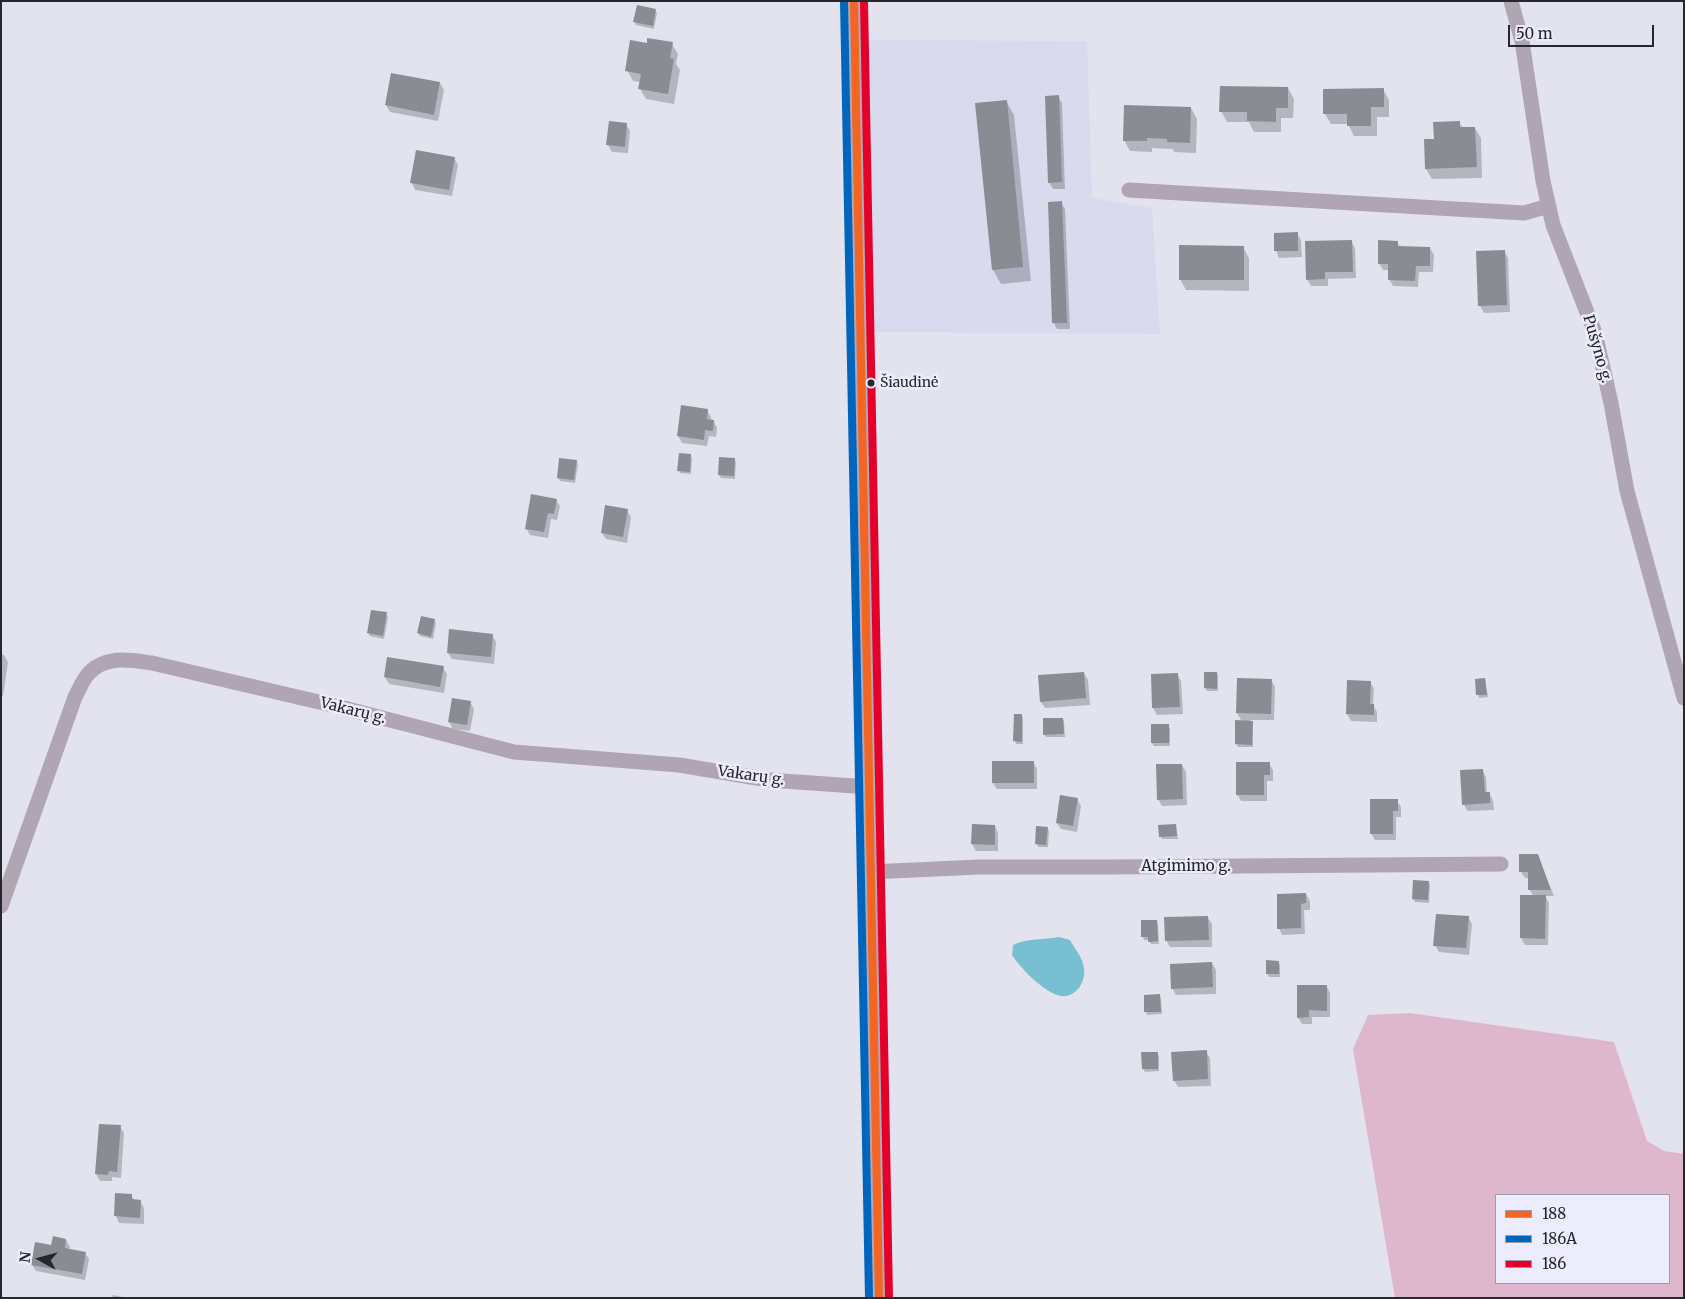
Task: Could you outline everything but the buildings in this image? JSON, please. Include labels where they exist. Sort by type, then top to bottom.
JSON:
[{"type":"main road","points":[[854,1],[879,1298]]},
{"type":"street","name":"Pušyno g.","points":[[1510,1],[1522,41],[1543,181],[1553,225],[1595,333],[1611,403],[1627,491],[1684,698]]},
{"type":"street","points":[[1129,190],[1524,213],[1549,206]]},
{"type":"street","name":"Vakarų g.","points":[[1,906],[75,697],[88,674],[98,666],[111,660],[126,659],[152,662],[336,706],[514,752],[679,765],[768,780],[869,787]]},
{"type":"street","name":"Atgimimo g.","points":[[870,872],[979,867],[1502,864]]},
{"type":"shaded area","points":[[864,40],[1087,41],[1092,198],[1152,208],[1160,334],[868,332]]},
{"type":"shaded area","points":[[1410,1013],[1614,1042],[1647,1141],[1664,1151],[1684,1154],[1684,1298],[1395,1298],[1353,1049],[1368,1015]]},
{"type":"water","points":[[1059,937],[1070,940],[1081,958],[1084,969],[1083,981],[1080,986],[1067,996],[1055,994],[1041,986],[1021,967],[1012,955],[1013,945],[1018,943]]},
{"type":"transit line","name":"186A","points":[[844,1],[869,1298]]},
{"type":"transit line","name":"188","points":[[854,1],[879,1298]]},
{"type":"transit line","name":"186","points":[[864,1],[889,1298]]},
{"type":"place","name":"Šiaudinė","points":[[871,383]]}]
